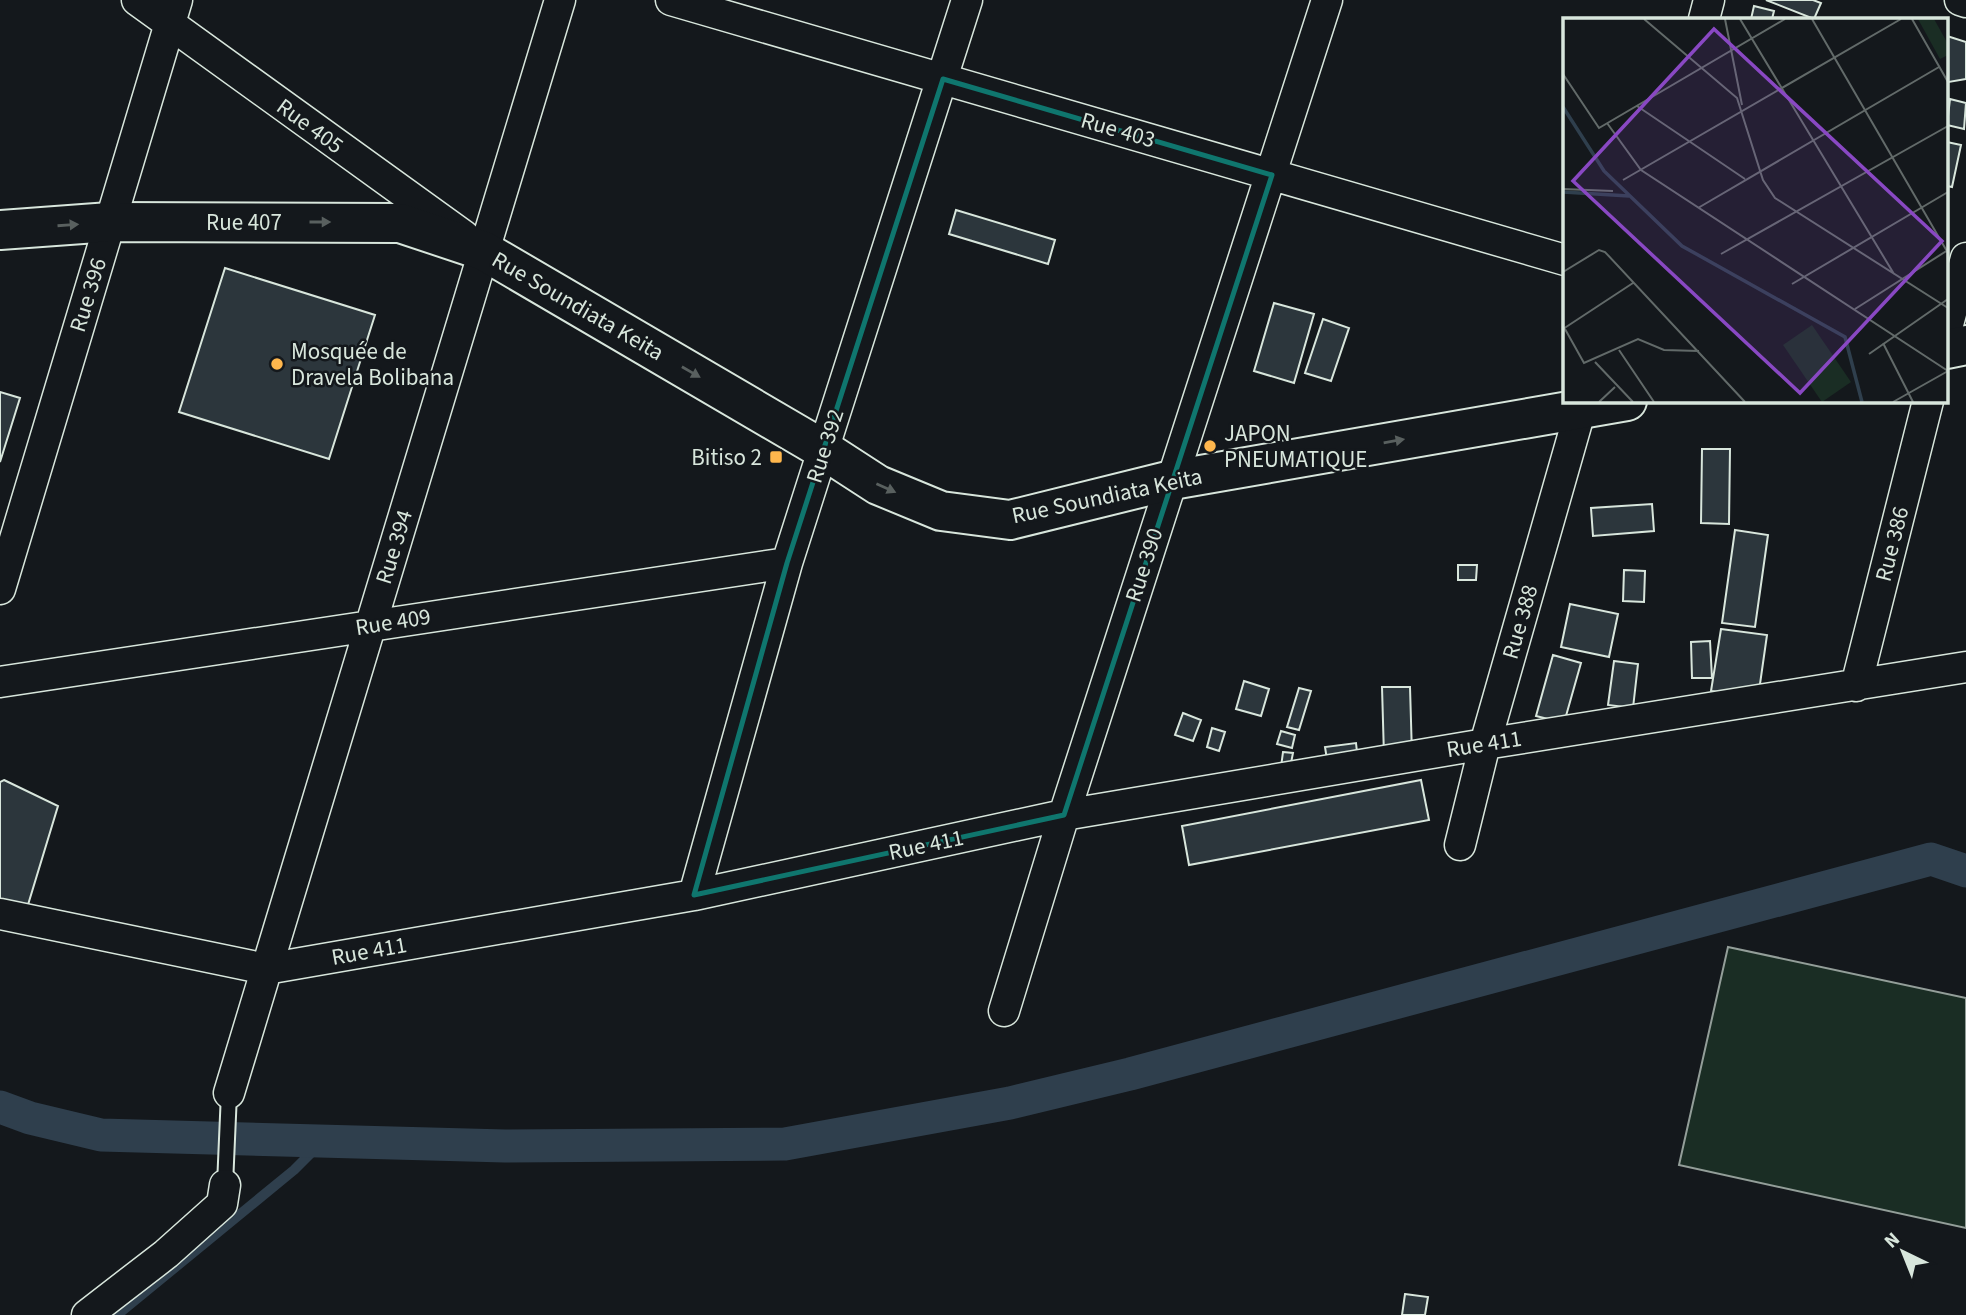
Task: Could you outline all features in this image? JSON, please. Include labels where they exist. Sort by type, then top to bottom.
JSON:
[{"type":"main road","name":"Rue 407","points":[[0,230],[110,222],[400,223],[484,251]]},
{"type":"main road","name":"Rue Soundiata Keita","points":[[484,251],[824,450],[878,485],[941,511],[1010,520],[1172,480],[1582,404],[1612,402]]},
{"type":"main road","points":[[1948,349],[1966,345]]},
{"type":"street","name":"Rue 405","points":[[137,0],[173,12],[484,251]]},
{"type":"street","name":"Rue 394","points":[[229,1093],[560,0]]},
{"type":"street","name":"Rue 403","points":[[671,0],[1563,259]]},
{"type":"street","name":"Rue 392","points":[[694,895],[787,563],[967,0]]},
{"type":"street","name":"Rue 390","points":[[1004,1012],[1064,815],[1327,0]]},
{"type":"street","points":[[1704,18],[1709,0]]},
{"type":"street","points":[[1960,0],[1966,2]]},
{"type":"street","name":"Rue 396","points":[[0,589],[173,12]]},
{"type":"street","points":[[1948,324],[1966,258]]},
{"type":"street","name":"Rue 386","points":[[1856,686],[1928,402]]},
{"type":"street","name":"Rue 388","points":[[1460,845],[1485,744],[1582,404]]},
{"type":"street","name":"Rue 409","points":[[0,682],[787,563]]},
{"type":"street","name":"Rue 411","points":[[0,914],[266,969],[694,895],[1064,815],[1966,667]]},
{"type":"street","points":[[87,1315],[166,1254],[222,1204],[225,1185]]},
{"type":"lane","points":[[225,1185],[229,1093]]},
{"type":"highlighted area","points":[[943,79],[1272,175],[1064,815],[694,895],[787,563]]},
{"type":"green space","points":[[1728,947],[1966,998],[1966,1228],[1679,1165]]},
{"type":"building","points":[[1766,0],[1813,0],[1821,3],[1814,18]]},
{"type":"building","points":[[1754,6],[1774,11],[1772,18],[1751,18]]},
{"type":"building","points":[[1948,36],[1966,42],[1966,79],[1948,82]]},
{"type":"building","points":[[1950,99],[1966,103],[1964,129],[1948,125]]},
{"type":"building","points":[[1948,142],[1961,145],[1952,187],[1948,186]]},
{"type":"building","points":[[956,210],[1055,240],[1048,264],[949,234]]},
{"type":"building","name":"Mosquée de Dravela Bolibana","points":[[225,268],[375,315],[329,459],[179,412]]},
{"type":"building","points":[[1274,303],[1314,314],[1294,383],[1254,371]]},
{"type":"building","points":[[1323,319],[1349,328],[1331,381],[1305,373]]},
{"type":"building","points":[[0,392],[20,398],[0,462]]},
{"type":"building","points":[[1702,449],[1730,449],[1729,524],[1701,523]]},
{"type":"building","points":[[1652,504],[1654,531],[1593,536],[1591,508]]},
{"type":"building","points":[[1735,530],[1768,535],[1755,627],[1722,623]]},
{"type":"building","points":[[1458,565],[1477,565],[1476,580],[1458,580]]},
{"type":"building","points":[[1624,570],[1645,571],[1644,602],[1623,601]]},
{"type":"building","points":[[1570,604],[1618,614],[1609,657],[1561,647]]},
{"type":"building","points":[[1721,629],[1767,635],[1758,698],[1711,691]]},
{"type":"building","points":[[1710,641],[1712,678],[1692,678],[1691,642]]},
{"type":"building","points":[[1553,655],[1581,663],[1564,723],[1536,716]]},
{"type":"building","points":[[1614,661],[1638,664],[1633,708],[1608,705]]},
{"type":"building","points":[[1244,681],[1269,689],[1261,716],[1236,709]]},
{"type":"building","points":[[1382,687],[1410,687],[1412,755],[1384,756]]},
{"type":"building","points":[[1299,688],[1311,691],[1299,730],[1287,727]]},
{"type":"building","points":[[1183,713],[1201,720],[1193,741],[1175,735]]},
{"type":"building","points":[[1212,728],[1225,732],[1219,751],[1207,747]]},
{"type":"building","points":[[1281,731],[1295,735],[1292,748],[1277,744]]},
{"type":"building","points":[[1356,743],[1358,761],[1328,766],[1325,747]]},
{"type":"building","points":[[1283,752],[1293,753],[1290,768],[1281,767]]},
{"type":"building","points":[[4,780],[58,806],[27,908],[0,901],[0,782]]},
{"type":"building","points":[[1421,780],[1429,820],[1189,865],[1182,826]]},
{"type":"building","points":[[1405,1294],[1428,1297],[1425,1315],[1402,1315]]},
{"type":"waterway","points":[[0,1107],[30,1118],[101,1135],[505,1146],[785,1144],[1010,1103],[1130,1074],[1931,859],[1966,871]]},
{"type":"waterway","points":[[117,1315],[294,1170],[323,1141]]},
{"type":"place","name":"Mosquée de Dravela Bolibana","points":[[277,364]]},
{"type":"place","name":"JAPON PNEUMATIQUE","points":[[1210,446]]},
{"type":"place","name":"Bitiso 2","points":[[776,457]]}]
